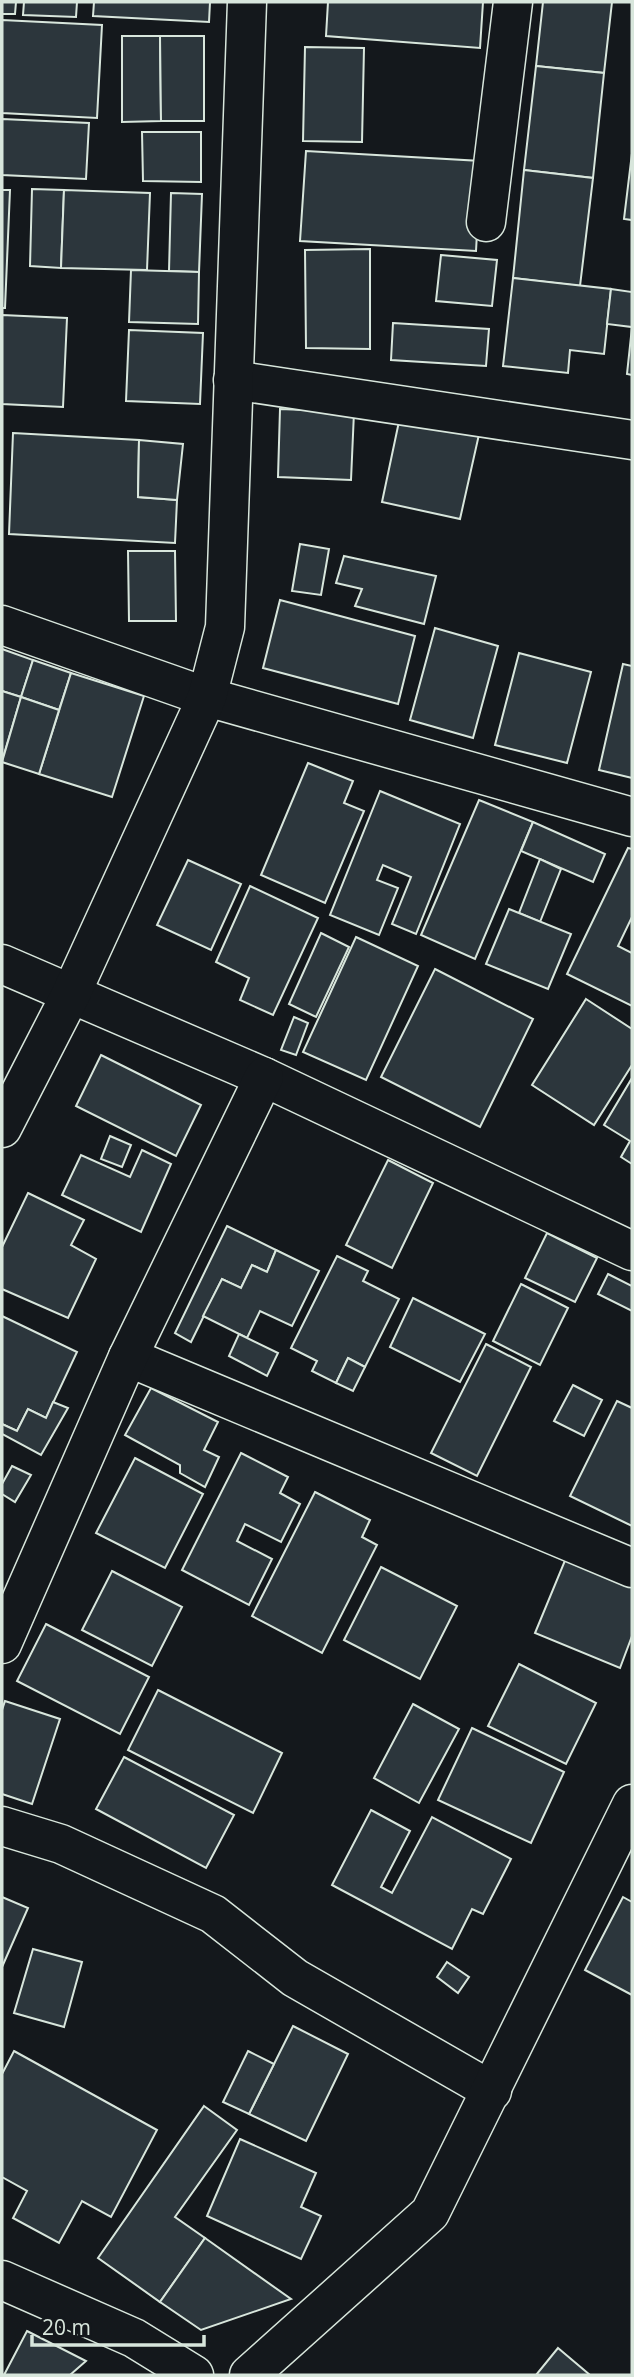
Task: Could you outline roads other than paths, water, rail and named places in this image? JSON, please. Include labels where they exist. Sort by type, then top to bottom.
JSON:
[{"type":"street","points":[[2,1128],[71,993],[207,697],[225,627],[247,2]]},
{"type":"street","points":[[486,222],[513,2]]},
{"type":"street","points":[[233,380],[632,440]]},
{"type":"street","points":[[2,625],[207,697],[632,817]]},
{"type":"street","points":[[2,964],[264,1077],[632,1251]]},
{"type":"street","points":[[2,1644],[128,1357],[264,1077]]},
{"type":"street","points":[[128,1357],[632,1568]]},
{"type":"street","points":[[249,2375],[430,2213],[632,1804]]},
{"type":"street","points":[[2,1826],[61,1844],[213,1914],[295,1978],[492,2091]]},
{"type":"street","points":[[2,2280],[134,2338],[194,2375]]}]
